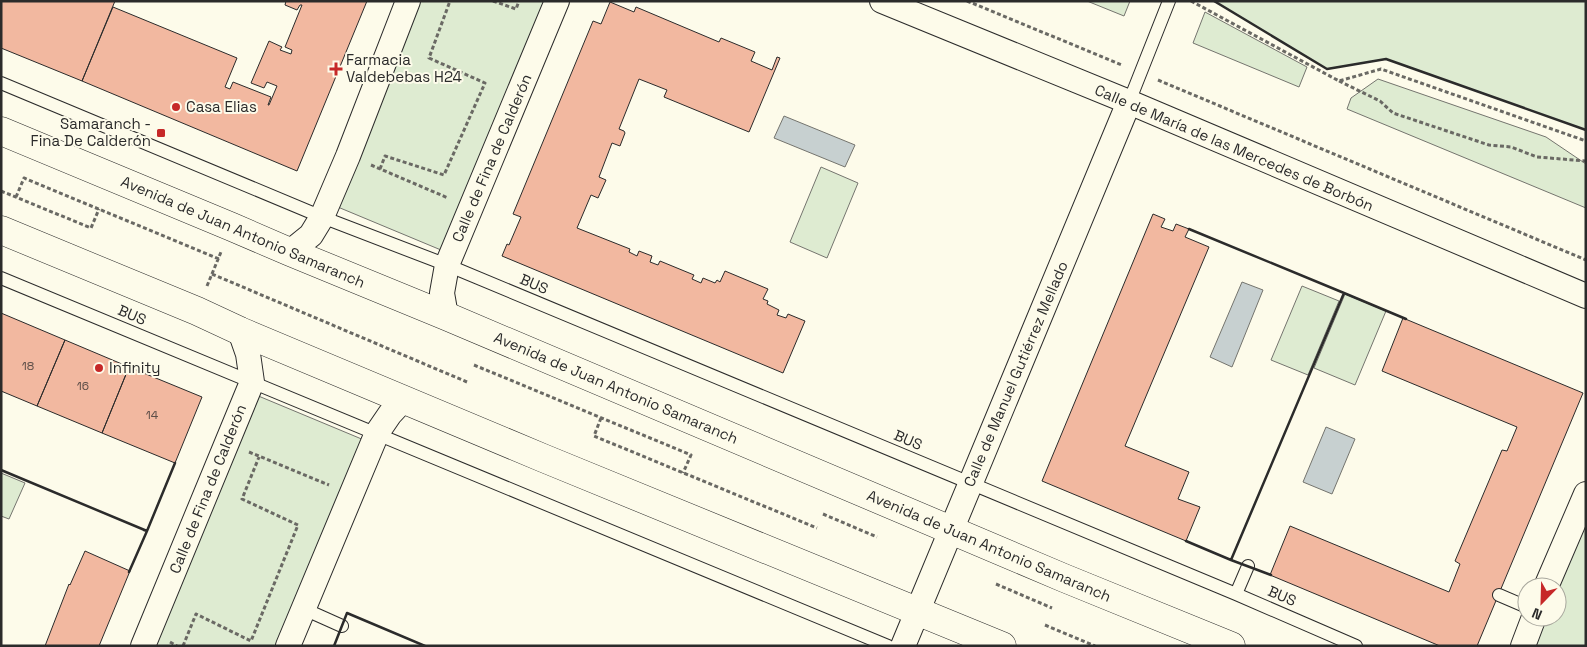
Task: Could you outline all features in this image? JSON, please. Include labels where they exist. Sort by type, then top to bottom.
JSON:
[{"type":"street","points":[[290,252],[311,235],[322,217],[348,156],[408,1]]},
{"type":"street","name":"Calle de María de las Mercedes de Borbón","points":[[882,1],[1129,102],[1586,296]]},
{"type":"street","name":"Calle de Fina de Calderón","points":[[446,316],[442,293],[447,265],[556,2]]},
{"type":"street","name":"Calle de Manuel Gutiérrez Mellado","points":[[903,646],[1129,102]]},
{"type":"street","name":"Avenida de Juan Antonio Samaranch","points":[[1,131],[446,316],[1064,578],[1231,646]]},
{"type":"street","points":[[1,230],[197,311],[403,400],[1002,646]]},
{"type":"street","points":[[240,331],[248,354],[252,382]]},
{"type":"street","name":"Calle de Fina de Calderón","points":[[143,646],[252,382]]},
{"type":"street","points":[[288,646],[377,433],[390,414],[403,400]]},
{"type":"street","points":[[1550,577],[1586,494]]},
{"type":"street","points":[[1523,646],[1530,627]]},
{"type":"lane","points":[[1129,102],[1169,1]]},
{"type":"lane","points":[[1,83],[322,217]]},
{"type":"lane","name":"BUS","points":[[322,217],[447,265],[1236,594],[1356,646]]},
{"type":"lane","name":"BUS","points":[[1,278],[888,646]]},
{"type":"lane","points":[[1236,594],[1248,566]]},
{"type":"lane","points":[[1499,595],[1517,603]]},
{"type":"lane","points":[[304,609],[342,626]]},
{"type":"path","points":[[380,169],[385,156],[444,175],[485,83],[428,58],[450,1]]},
{"type":"path","points":[[493,1],[516,9],[519,1]]},
{"type":"path","points":[[967,1],[1586,260]]},
{"type":"path","points":[[1191,1],[1380,101],[1393,113],[1489,145],[1511,147],[1537,158],[1586,160]]},
{"type":"path","points":[[1339,81],[1381,70],[1586,141]]},
{"type":"path","points":[[363,162],[456,201]]},
{"type":"path","points":[[16,197],[24,178],[219,259]]},
{"type":"path","points":[[1,191],[91,228],[99,209]]},
{"type":"path","points":[[205,291],[223,247]]},
{"type":"path","points":[[212,274],[467,382]]},
{"type":"path","points":[[474,365],[690,455],[683,473]]},
{"type":"path","points":[[601,418],[594,436],[817,528]]},
{"type":"path","points":[[243,450],[337,489]]},
{"type":"path","points":[[183,646],[196,614],[251,641],[298,525],[242,499],[259,457]]},
{"type":"path","points":[[823,514],[877,537]]},
{"type":"path","points":[[996,584],[1052,608]]},
{"type":"path","points":[[1045,625],[1094,646]]},
{"type":"green space","points":[[418,1],[545,1],[441,250],[333,205]]},
{"type":"green space","points":[[1087,1],[1130,1],[1124,16]]},
{"type":"green space","points":[[1214,1],[1586,1],[1586,130],[1386,59],[1327,69]]},
{"type":"green space","points":[[1205,12],[1307,67],[1299,87],[1193,43]]},
{"type":"green space","points":[[1378,79],[1546,137],[1586,164],[1586,208],[1347,109],[1351,98]]},
{"type":"green space","points":[[821,167],[858,183],[827,258],[790,242]]},
{"type":"green space","points":[[1302,286],[1339,301],[1308,375],[1271,360]]},
{"type":"green space","points":[[1345,294],[1386,311],[1355,385],[1314,368]]},
{"type":"green space","points":[[256,395],[364,440],[277,646],[151,646]]},
{"type":"green space","points":[[1,473],[25,483],[9,519],[1,516]]},
{"type":"green space","points":[[1586,506],[1586,646],[1527,646],[1535,627],[1567,627],[1567,577],[1561,577]]},
{"type":"shaded area","points":[[784,116],[855,145],[845,167],[774,138]]},
{"type":"shaded area","points":[[1242,282],[1263,290],[1232,367],[1210,357]]},
{"type":"shaded area","points":[[1326,427],[1355,439],[1332,494],[1303,482]]},
{"type":"building","points":[[1,1],[115,1],[82,81],[1,48]]},
{"type":"building","points":[[286,1],[367,1],[297,171],[82,81],[113,7],[237,58],[225,87],[230,89],[233,82],[271,97],[269,105],[277,86],[267,82],[264,88],[251,83],[269,41],[282,47],[280,50],[291,54],[292,50],[285,47],[302,5],[297,10],[285,5]]},
{"type":"building","points":[[610,2],[634,12],[636,7],[719,42],[721,38],[755,52],[751,61],[772,70],[777,57],[780,58],[749,132],[664,97],[667,90],[639,79],[619,129],[625,133],[620,146],[612,143],[599,177],[606,180],[598,198],[591,195],[577,228],[630,249],[629,252],[637,256],[639,251],[652,256],[650,262],[658,265],[660,261],[694,275],[692,279],[701,283],[703,278],[715,283],[717,280],[720,282],[725,271],[768,289],[763,299],[768,301],[767,304],[779,310],[777,315],[786,318],[788,314],[805,321],[783,373],[502,256],[521,217],[513,214],[593,21],[601,24]]},
{"type":"building","points":[[1153,214],[1165,219],[1161,227],[1173,231],[1176,224],[1189,229],[1185,237],[1209,247],[1125,446],[1189,472],[1178,499],[1200,507],[1186,541],[1042,481]]},
{"type":"building","points":[[1,313],[65,340],[37,406],[1,391]]},
{"type":"building","points":[[1403,318],[1583,393],[1477,646],[1440,646],[1270,575],[1290,526],[1449,592],[1460,564],[1455,561],[1502,450],[1507,451],[1517,427],[1382,371]]},
{"type":"building","points":[[65,340],[129,367],[102,433],[37,406]]},
{"type":"building","points":[[129,367],[202,397],[175,463],[102,433]]},
{"type":"building","points":[[85,551],[130,571],[99,646],[45,646],[69,584]]},
{"type":"wall","points":[[1214,1],[1327,69],[1386,59],[1586,130]]},
{"type":"wall","points":[[1189,229],[1344,293]]},
{"type":"wall","points":[[1231,560],[1344,293],[1406,319]]},
{"type":"wall","points":[[144,530],[147,531],[175,463]]},
{"type":"wall","points":[[1,470],[147,531],[129,572]]},
{"type":"wall","points":[[1186,541],[1271,575]]},
{"type":"wall","points":[[334,646],[347,613],[425,646]]},
{"type":"place","name":"Farmacia Valdebebas H24","points":[[336,69]]},
{"type":"place","name":"Casa Elias","points":[[176,107]]},
{"type":"place","name":"Samaranch - Fina De Calderón","points":[[161,133]]},
{"type":"place","name":"Infinity","points":[[99,368]]}]
